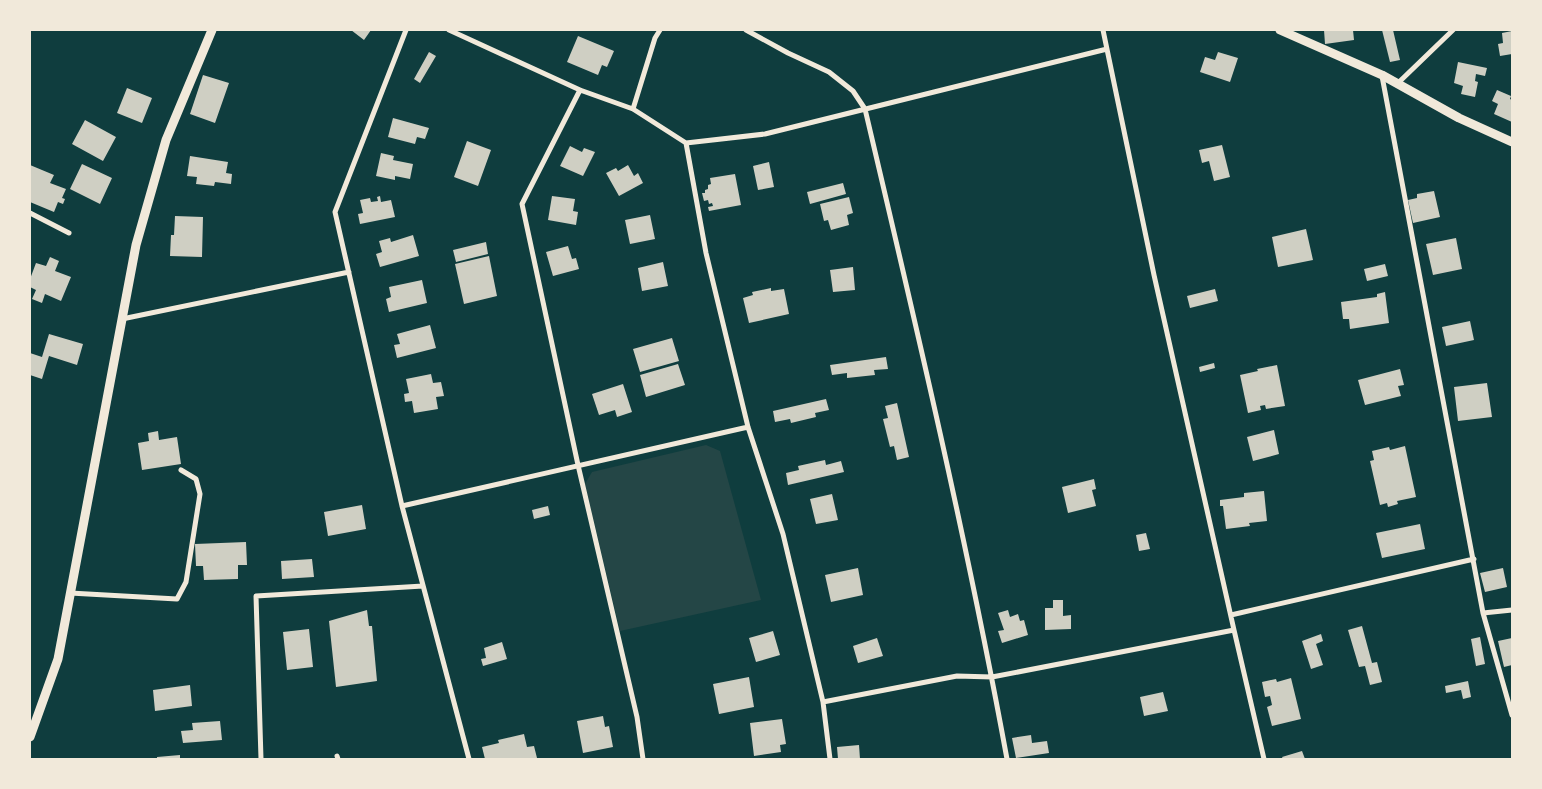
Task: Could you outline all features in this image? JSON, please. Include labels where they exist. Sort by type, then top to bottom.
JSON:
[{"type":"street","points":[[30,737],[58,659],[136,246],[166,140],[212,30]]},
{"type":"street","points":[[406,30],[335,212],[402,506],[469,759]]},
{"type":"street","points":[[449,30],[580,90],[632,109],[686,143],[765,134],[1107,49]]},
{"type":"street","points":[[632,109],[655,38],[660,30]]},
{"type":"street","points":[[746,30],[788,53],[829,72],[853,91],[865,109],[930,383],[992,678],[1007,759]]},
{"type":"street","points":[[1103,30],[1156,285],[1264,759]]},
{"type":"street","points":[[1280,30],[1382,75],[1459,118],[1512,142]]},
{"type":"street","points":[[1397,84],[1453,30]]},
{"type":"street","points":[[1382,75],[1484,613],[1512,712]]},
{"type":"street","points":[[580,90],[522,204],[578,465],[637,718],[643,759]]},
{"type":"street","points":[[686,143],[706,253],[748,427],[784,534],[823,702],[830,759]]},
{"type":"street","points":[[30,214],[69,233]]},
{"type":"street","points":[[122,319],[349,272]]},
{"type":"street","points":[[402,506],[748,427]]},
{"type":"street","points":[[70,593],[177,599],[186,582],[200,494],[196,479],[181,470]]},
{"type":"street","points":[[1231,615],[1474,559]]},
{"type":"street","points":[[261,759],[256,596],[423,586]]},
{"type":"street","points":[[1484,613],[1512,610]]},
{"type":"street","points":[[823,702],[957,676],[992,678],[1234,630]]},
{"type":"shaded area","points":[[706,445],[720,451],[761,600],[620,631],[585,484],[592,472]]},
{"type":"building","points":[[351,30],[371,30],[364,40]]},
{"type":"building","points":[[1324,30],[1353,30],[1354,40],[1325,44]]},
{"type":"building","points":[[1382,30],[1393,30],[1400,60],[1390,62]]},
{"type":"building","points":[[1512,31],[1512,54],[1500,56],[1498,44],[1503,43],[1502,33]]},
{"type":"building","points":[[578,36],[614,51],[607,67],[602,65],[598,75],[567,62]]},
{"type":"building","points":[[429,52],[436,56],[420,83],[414,79]]},
{"type":"building","points":[[1218,52],[1238,58],[1230,82],[1200,72],[1205,57],[1215,60]]},
{"type":"building","points":[[1458,62],[1487,68],[1485,76],[1476,74],[1475,81],[1478,82],[1475,97],[1461,94],[1463,86],[1454,83]]},
{"type":"building","points":[[203,75],[229,83],[215,123],[190,114]]},
{"type":"building","points":[[127,88],[152,98],[142,123],[117,113]]},
{"type":"building","points":[[1497,90],[1511,96],[1512,122],[1494,114],[1498,104],[1492,101]]},
{"type":"building","points":[[393,118],[429,128],[425,139],[417,137],[415,144],[388,137]]},
{"type":"building","points":[[85,120],[116,137],[103,161],[72,144]]},
{"type":"building","points":[[467,141],[491,150],[478,186],[454,177]]},
{"type":"building","points":[[1222,145],[1230,177],[1214,181],[1209,161],[1202,163],[1199,150]]},
{"type":"building","points":[[570,146],[582,152],[584,148],[595,152],[583,176],[560,166]]},
{"type":"building","points":[[381,153],[394,156],[393,160],[413,164],[410,179],[395,176],[395,180],[376,176]]},
{"type":"building","points":[[190,156],[228,162],[226,173],[232,174],[231,184],[215,182],[214,186],[196,184],[197,177],[187,176]]},
{"type":"building","points":[[769,162],[774,187],[758,190],[753,166]]},
{"type":"building","points":[[82,164],[112,178],[100,204],[70,189]]},
{"type":"building","points":[[30,165],[54,175],[50,183],[66,189],[62,198],[65,199],[63,204],[58,202],[54,212],[30,202]]},
{"type":"building","points":[[628,165],[634,176],[638,173],[643,183],[619,196],[606,173],[616,168],[618,171]]},
{"type":"building","points":[[735,174],[741,205],[709,211],[708,207],[713,206],[712,203],[709,204],[708,200],[704,201],[702,193],[705,193],[708,185],[711,184],[710,178]]},
{"type":"building","points":[[843,183],[846,194],[810,204],[807,192]]},
{"type":"building","points":[[1434,191],[1440,217],[1413,223],[1408,200],[1417,198],[1417,194]]},
{"type":"building","points":[[380,196],[381,202],[391,200],[395,217],[360,224],[358,214],[363,213],[360,200],[370,198],[371,202],[378,201],[377,197]]},
{"type":"building","points":[[552,196],[575,199],[573,211],[578,212],[576,225],[548,220]]},
{"type":"building","points":[[849,197],[853,213],[847,215],[849,225],[831,230],[828,220],[824,221],[820,204]]},
{"type":"building","points":[[650,215],[655,239],[630,244],[625,220]]},
{"type":"building","points":[[175,216],[203,217],[202,257],[170,256],[171,235],[174,235]]},
{"type":"building","points":[[1306,229],[1313,260],[1278,267],[1272,237]]},
{"type":"building","points":[[413,235],[419,256],[380,267],[376,254],[382,252],[379,241],[390,238],[391,242]]},
{"type":"building","points":[[1456,238],[1462,269],[1433,275],[1426,244]]},
{"type":"building","points":[[486,242],[488,254],[456,262],[453,250]]},
{"type":"building","points":[[568,246],[572,259],[576,258],[579,269],[553,276],[546,252]]},
{"type":"building","points":[[489,256],[497,296],[464,304],[455,264]]},
{"type":"building","points":[[50,257],[59,261],[55,271],[71,277],[61,301],[45,294],[42,303],[32,299],[36,290],[30,287],[30,279],[36,263],[46,266]]},
{"type":"building","points":[[663,262],[668,286],[642,291],[638,268]]},
{"type":"building","points":[[1385,264],[1388,276],[1367,281],[1364,269]]},
{"type":"building","points":[[853,267],[855,290],[833,292],[830,270]]},
{"type":"building","points":[[422,280],[427,303],[389,312],[386,299],[391,297],[389,287]]},
{"type":"building","points":[[771,288],[771,291],[784,289],[789,314],[749,323],[743,298],[753,295],[752,292]]},
{"type":"building","points":[[1215,289],[1218,301],[1190,308],[1187,296]]},
{"type":"building","points":[[1385,292],[1389,323],[1350,329],[1349,319],[1343,319],[1341,302],[1377,297],[1377,294]]},
{"type":"building","points":[[1470,321],[1474,340],[1446,346],[1442,327]]},
{"type":"building","points":[[430,325],[436,348],[397,358],[394,345],[400,344],[397,334]]},
{"type":"building","points":[[49,334],[83,344],[77,365],[49,356],[42,379],[30,375],[30,353],[42,357]]},
{"type":"building","points":[[672,338],[679,361],[640,372],[633,349]]},
{"type":"building","points":[[886,357],[888,369],[874,370],[875,375],[847,378],[847,373],[832,375],[830,365]]},
{"type":"building","points":[[1214,363],[1215,368],[1200,372],[1199,367]]},
{"type":"building","points":[[678,364],[685,385],[646,397],[640,375]]},
{"type":"building","points":[[1277,365],[1285,406],[1266,409],[1265,405],[1260,406],[1261,410],[1248,413],[1240,375]]},
{"type":"building","points":[[1400,369],[1404,385],[1398,386],[1401,396],[1365,405],[1358,380]]},
{"type":"building","points":[[431,374],[433,383],[441,382],[444,396],[436,397],[438,409],[414,413],[412,401],[405,402],[404,394],[409,393],[406,379]]},
{"type":"building","points":[[1487,383],[1492,417],[1458,421],[1454,387]]},
{"type":"building","points":[[623,384],[632,412],[617,417],[615,410],[599,415],[592,394]]},
{"type":"building","points":[[826,399],[829,410],[815,413],[816,417],[791,423],[790,419],[775,422],[773,411]]},
{"type":"building","points":[[897,403],[909,457],[897,460],[894,446],[890,447],[883,419],[888,418],[885,406]]},
{"type":"building","points":[[1274,430],[1279,454],[1253,461],[1247,437]]},
{"type":"building","points":[[158,431],[159,440],[177,437],[181,464],[142,470],[138,443],[149,441],[148,433]]},
{"type":"building","points":[[1405,446],[1416,497],[1397,501],[1398,504],[1388,507],[1387,503],[1380,505],[1370,461],[1374,460],[1372,451],[1389,447],[1390,450]]},
{"type":"building","points":[[825,460],[826,465],[841,461],[844,472],[788,485],[786,473],[799,470],[798,466]]},
{"type":"building","points":[[1094,479],[1096,489],[1092,490],[1096,506],[1068,513],[1062,487]]},
{"type":"building","points":[[1264,491],[1267,521],[1249,523],[1250,526],[1226,529],[1223,506],[1220,506],[1220,500],[1244,497],[1244,493]]},
{"type":"building","points":[[832,494],[838,520],[816,524],[810,499]]},
{"type":"building","points":[[362,505],[366,529],[328,536],[324,512]]},
{"type":"building","points":[[548,506],[550,515],[534,519],[532,510]]},
{"type":"building","points":[[1420,524],[1425,549],[1382,558],[1376,533]]},
{"type":"building","points":[[1146,533],[1150,549],[1139,551],[1136,535]]},
{"type":"building","points":[[246,542],[247,565],[238,565],[238,579],[204,580],[203,566],[196,566],[195,544]]},
{"type":"building","points":[[312,559],[314,577],[282,579],[281,561]]},
{"type":"building","points":[[858,568],[863,595],[831,602],[825,575]]},
{"type":"building","points":[[1503,568],[1507,587],[1485,592],[1480,573]]},
{"type":"building","points":[[1053,600],[1063,600],[1063,616],[1071,615],[1071,629],[1045,630],[1045,608],[1053,608]]},
{"type":"building","points":[[367,610],[369,626],[372,626],[377,681],[336,687],[329,621]]},
{"type":"building","points":[[1008,610],[1010,617],[1018,614],[1020,621],[1024,620],[1028,635],[1002,643],[998,631],[1004,630],[998,613]]},
{"type":"building","points":[[1362,626],[1372,663],[1377,662],[1382,682],[1370,685],[1365,666],[1359,667],[1348,630]]},
{"type":"building","points":[[309,629],[313,667],[287,670],[283,632]]},
{"type":"building","points":[[773,631],[780,655],[756,662],[749,638]]},
{"type":"building","points":[[1321,634],[1323,641],[1316,644],[1323,665],[1311,669],[1302,641]]},
{"type":"building","points":[[1480,637],[1485,664],[1476,666],[1471,639]]},
{"type":"building","points":[[877,638],[883,656],[858,663],[853,646]]},
{"type":"building","points":[[1512,638],[1512,665],[1504,667],[1498,641]]},
{"type":"building","points":[[502,642],[507,659],[483,666],[481,659],[486,658],[484,648]]},
{"type":"building","points":[[749,677],[754,707],[719,714],[713,684]]},
{"type":"building","points":[[1291,678],[1301,719],[1272,726],[1267,707],[1272,705],[1270,696],[1265,697],[1262,682],[1276,679],[1277,682]]},
{"type":"building","points":[[1468,681],[1471,697],[1463,699],[1461,690],[1446,693],[1445,686]]},
{"type":"building","points":[[190,685],[192,706],[155,711],[153,690]]},
{"type":"building","points":[[1163,692],[1168,711],[1144,716],[1140,697]]},
{"type":"building","points":[[603,716],[605,727],[609,726],[613,747],[583,753],[577,721]]},
{"type":"building","points":[[782,719],[786,744],[780,745],[781,752],[754,756],[750,723]]},
{"type":"building","points":[[220,721],[222,740],[183,743],[181,731],[193,730],[192,723]]},
{"type":"building","points":[[524,734],[527,747],[534,746],[537,758],[485,759],[482,747],[499,743],[498,740]]},
{"type":"building","points":[[1031,735],[1032,743],[1047,741],[1049,753],[1016,758],[1012,738]]},
{"type":"building","points":[[859,745],[860,759],[838,759],[837,747]]},
{"type":"building","points":[[1302,751],[1305,759],[1283,759],[1282,757]]},
{"type":"building","points":[[180,755],[180,759],[157,759],[157,757]]}]
